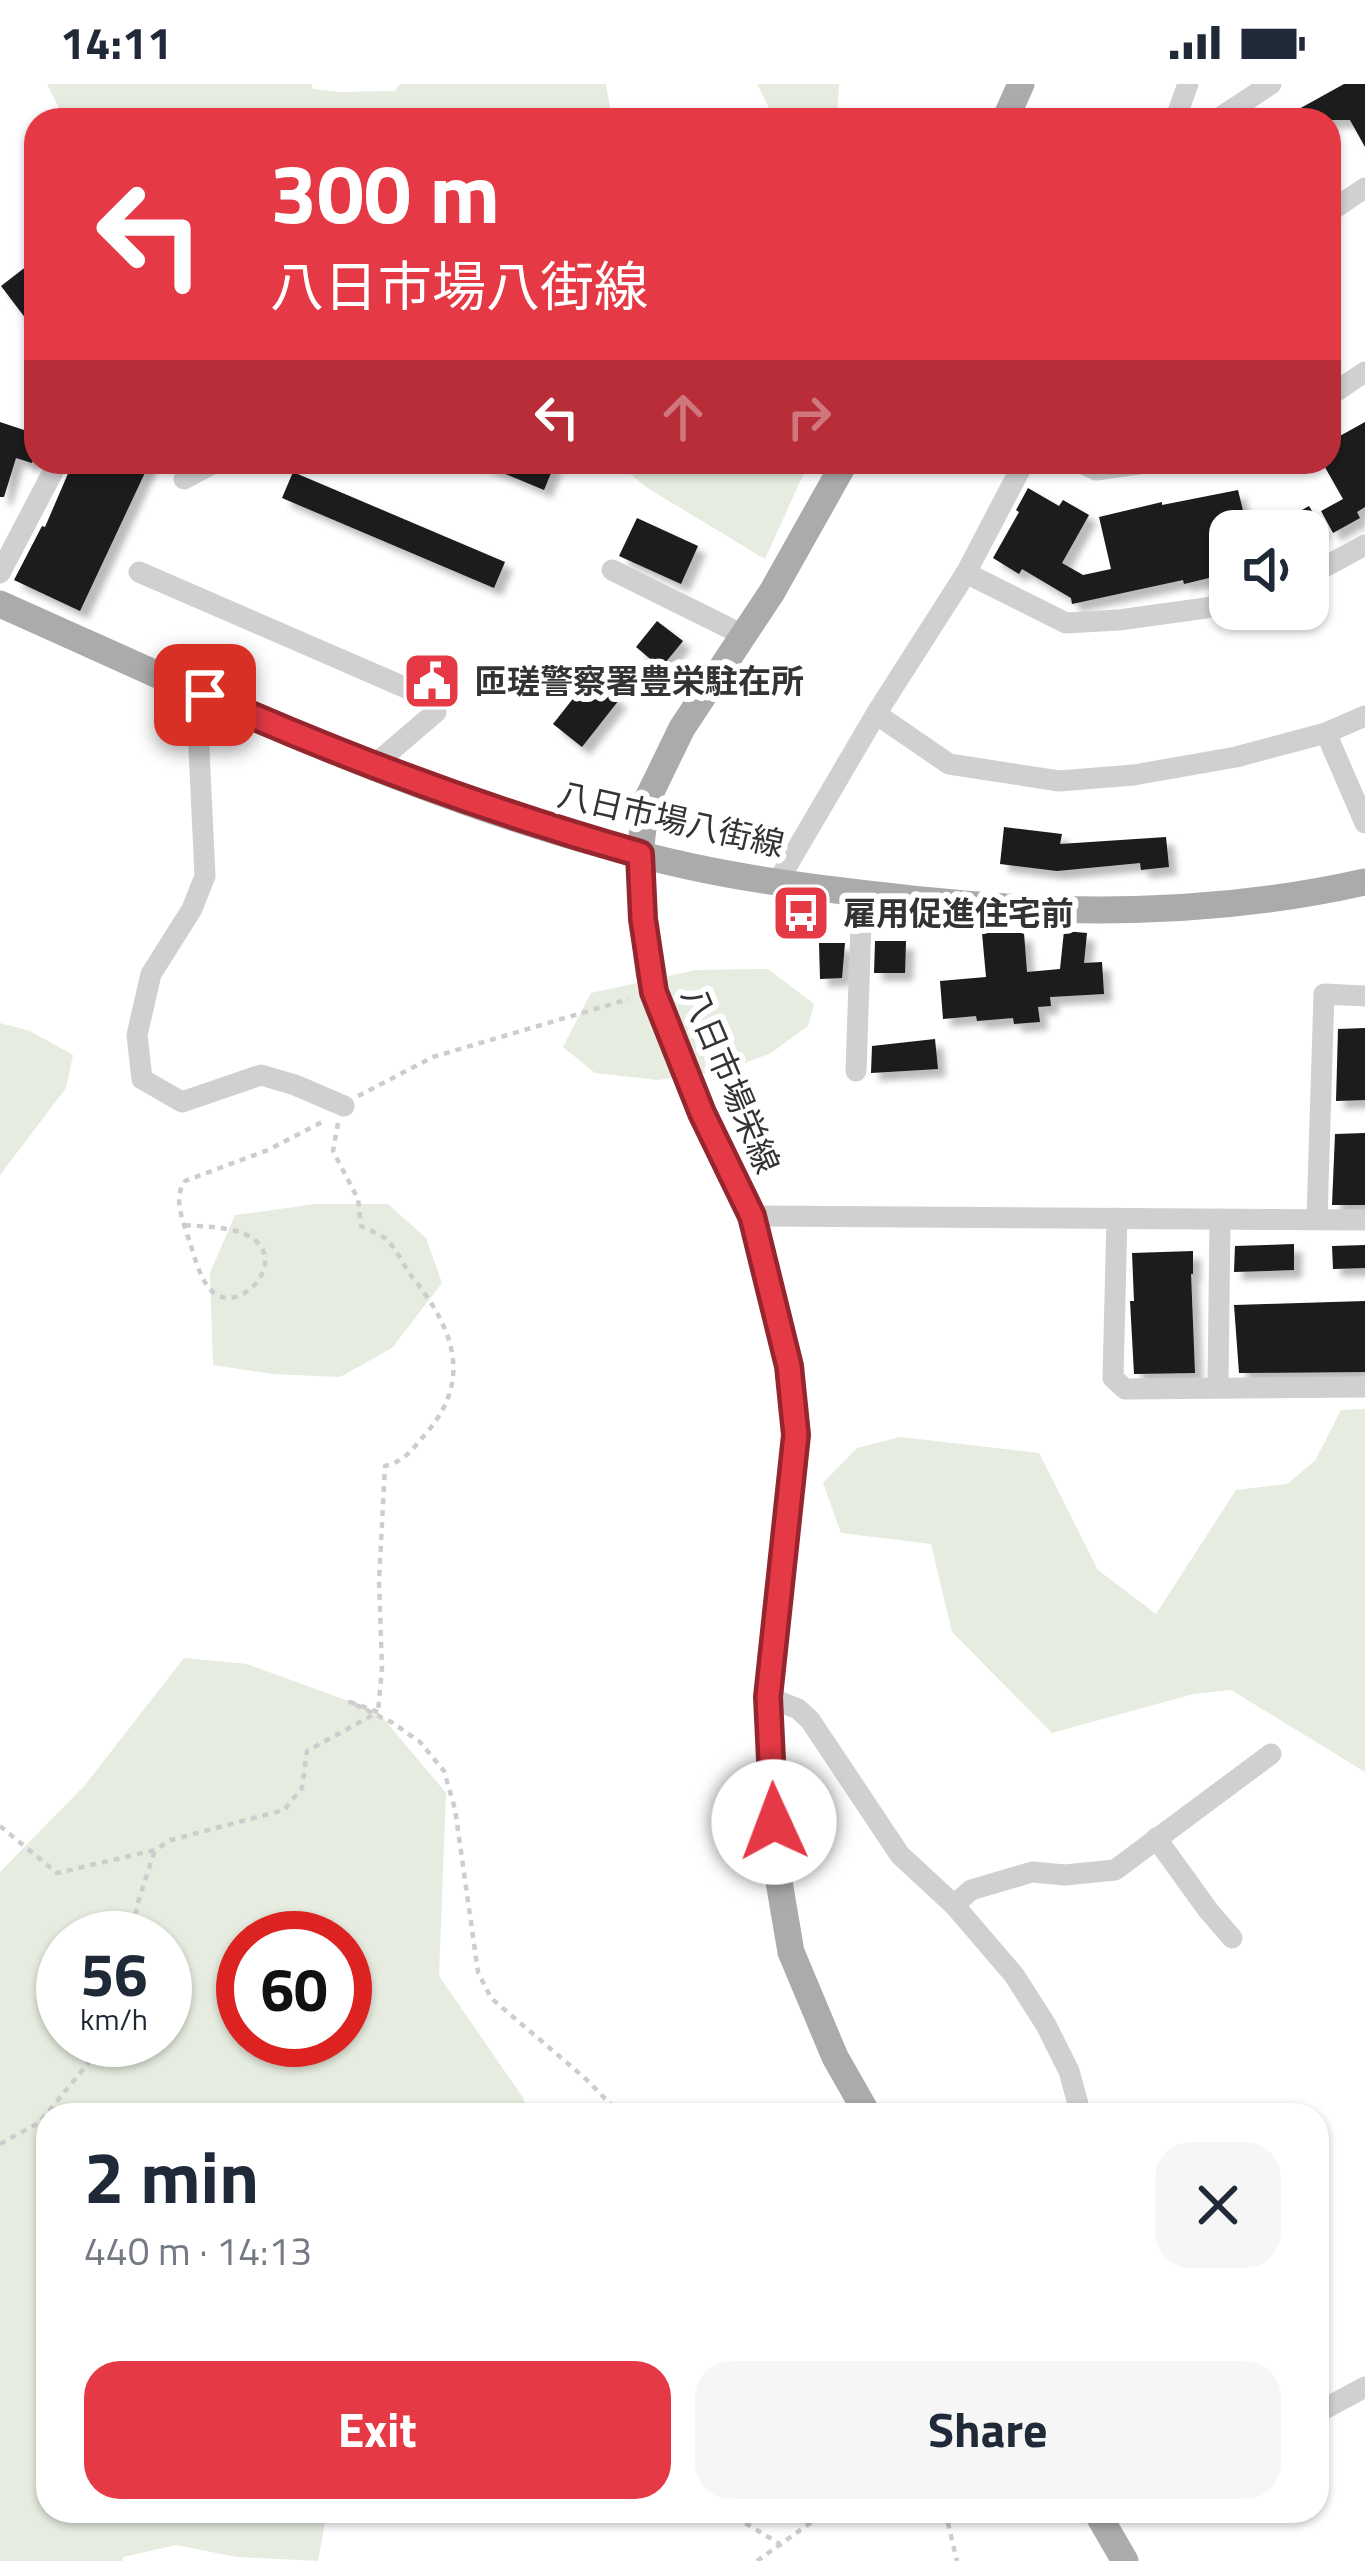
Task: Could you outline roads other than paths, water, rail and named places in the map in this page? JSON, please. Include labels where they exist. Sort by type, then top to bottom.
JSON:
[{"type":"main road","name":"八日市場栄線","points":[[837,474],[772,592],[682,728],[646,802],[640,854],[654,992],[702,1113],[752,1216],[789,1366],[796,1435],[768,1697],[776,1864],[791,1952],[835,2057],[861,2103]]},
{"type":"main road","name":"八日市場八街線","points":[[0,604],[373,766],[540,826],[640,854],[777,883],[1053,910],[1146,910],[1310,894],[1365,882]]},
{"type":"main road","points":[[1103,2523],[1124,2561]]},
{"type":"street","points":[[1234,108],[1271,84]]},
{"type":"street","points":[[0,573],[52,474]]},
{"type":"street","points":[[184,479],[193,474]]},
{"type":"street","points":[[777,883],[966,573],[1018,474]]},
{"type":"street","points":[[1329,565],[1365,545]]},
{"type":"street","points":[[612,570],[743,635]]},
{"type":"street","points":[[139,572],[434,700],[436,712],[373,766]]},
{"type":"street","points":[[966,573],[1066,623],[1209,605]]},
{"type":"street","points":[[205,695],[198,728],[205,876],[192,909],[151,974],[137,1035],[142,1079],[182,1102],[261,1075],[344,1106]]},
{"type":"street","points":[[877,714],[950,764],[1059,781],[1134,775],[1236,757],[1326,733],[1365,716]]},
{"type":"street","points":[[1326,733],[1365,823]]},
{"type":"street","points":[[856,1071],[862,893]]},
{"type":"street","points":[[1317,1220],[1324,994],[1365,996]]},
{"type":"street","points":[[752,1216],[1365,1220]]},
{"type":"street","points":[[1118,1218],[1113,1378],[1125,1389],[1365,1387]]},
{"type":"street","points":[[1218,1388],[1220,1219]]},
{"type":"street","points":[[768,1697],[811,1720],[891,1842],[1014,1975],[1069,2071],[1078,2103]]},
{"type":"street","points":[[954,1905],[971,1889],[1032,1872],[1065,1875],[1114,1870],[1270,1754]]},
{"type":"street","points":[[1156,1838],[1232,1937]]},
{"type":"street","points":[[1329,2406],[1365,2387]]},
{"type":"place","name":"匝瑳警察署豊栄駐在所","points":[[432,681]]},
{"type":"place","name":"雇用促進住宅前","points":[[801,913]]}]
